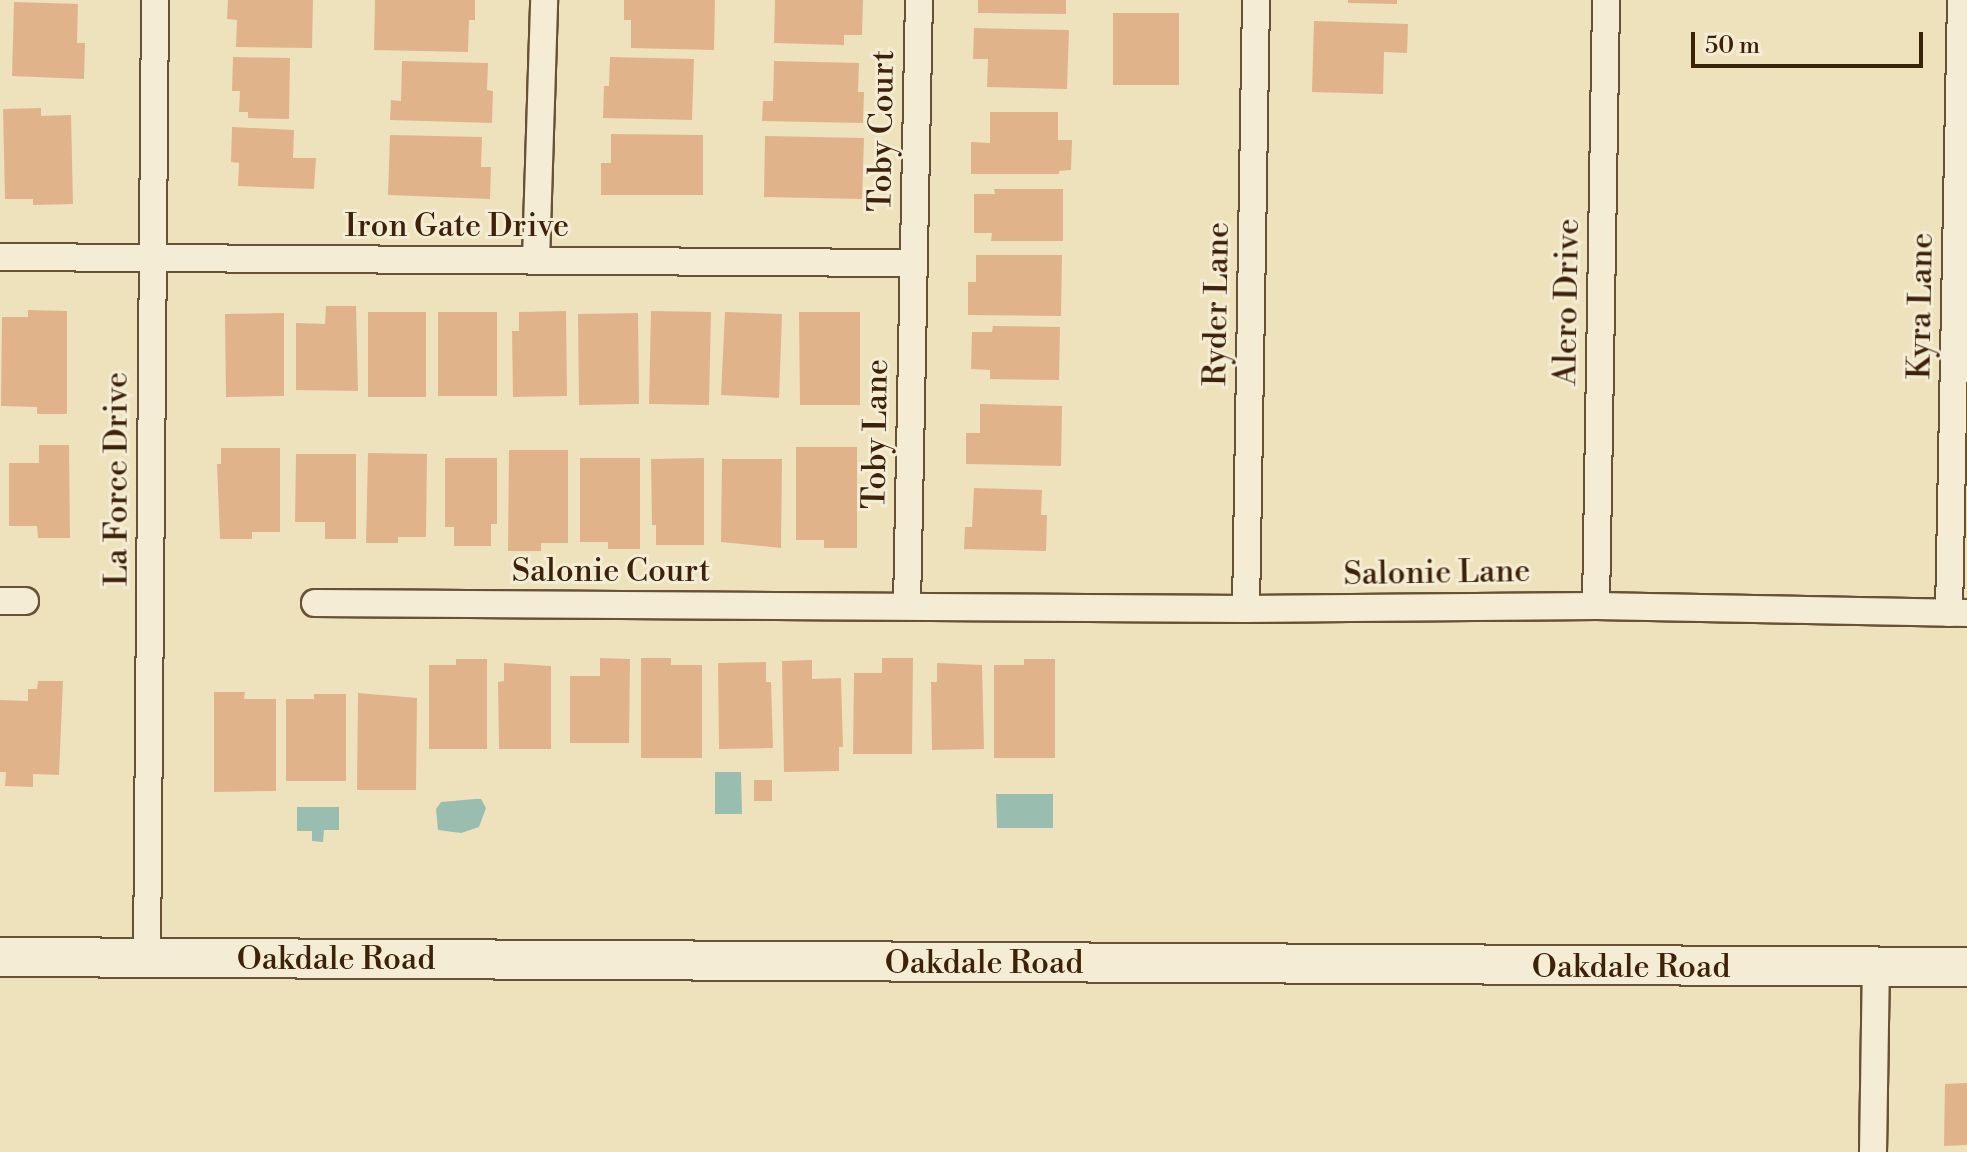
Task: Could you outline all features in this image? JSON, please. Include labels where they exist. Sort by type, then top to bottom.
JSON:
[{"type":"main road","name":"Oakdale Road","points":[[0,957],[1967,967]]},
{"type":"street","name":"La Force Drive","points":[[147,958],[155,0]]},
{"type":"street","points":[[536,260],[544,0]]},
{"type":"street","name":"Toby Court","points":[[913,263],[919,0]]},
{"type":"street","name":"Ryder Lane","points":[[1246,609],[1256,0]]},
{"type":"street","name":"Alero Drive","points":[[1596,606],[1606,0]]},
{"type":"street","name":"Kyra Lane","points":[[1958,613],[1961,0]]},
{"type":"street","name":"Iron Gate Drive","points":[[0,257],[913,263]]},
{"type":"street","name":"Toby Lane","points":[[907,606],[913,263]]},
{"type":"street","name":"Salonie Court","points":[[315,603],[907,606]]},
{"type":"street","name":"Salonie Lane","points":[[907,606],[1246,609],[1596,606],[1958,613]]},
{"type":"street","points":[[1873,1152],[1876,968]]},
{"type":"shaded area","points":[[715,772],[741,772],[742,814],[715,814]]},
{"type":"shaded area","points":[[996,794],[1053,794],[1053,828],[997,828]]},
{"type":"shaded area","points":[[481,799],[486,808],[479,827],[461,833],[438,830],[436,809],[441,802]]},
{"type":"shaded area","points":[[297,807],[339,807],[339,830],[324,830],[323,842],[312,841],[312,831],[297,831]]},
{"type":"building","points":[[228,0],[313,0],[312,48],[236,47],[237,20],[227,19]]},
{"type":"building","points":[[375,0],[475,0],[475,20],[469,20],[468,52],[374,50]]},
{"type":"building","points":[[624,0],[715,0],[714,50],[631,48],[631,20],[624,20]]},
{"type":"building","points":[[775,0],[863,0],[862,35],[844,35],[844,45],[774,43]]},
{"type":"building","points":[[978,0],[1066,0],[1066,14],[978,13]]},
{"type":"building","points":[[1348,0],[1397,0],[1397,4],[1348,3]]},
{"type":"building","points":[[14,2],[78,4],[77,43],[85,43],[84,79],[12,76]]},
{"type":"building","points":[[1113,13],[1179,13],[1179,85],[1113,85]]},
{"type":"building","points":[[1314,21],[1408,24],[1407,53],[1384,52],[1383,94],[1312,92]]},
{"type":"building","points":[[974,28],[1069,30],[1067,89],[987,87],[988,59],[973,59]]},
{"type":"building","points":[[233,57],[290,58],[289,119],[248,118],[248,112],[239,112],[240,91],[232,91]]},
{"type":"building","points":[[610,57],[694,59],[692,120],[603,118],[604,86],[609,86]]},
{"type":"building","points":[[402,61],[488,63],[487,90],[493,91],[492,123],[390,120],[391,100],[401,101]]},
{"type":"building","points":[[774,61],[859,63],[858,92],[864,92],[863,123],[762,121],[763,101],[773,101]]},
{"type":"building","points":[[41,108],[41,116],[71,115],[73,204],[33,205],[33,199],[5,199],[3,109]]},
{"type":"building","points":[[990,112],[1058,112],[1058,140],[1072,140],[1071,170],[1059,171],[1059,174],[971,174],[971,142],[990,143]]},
{"type":"building","points":[[232,127],[294,130],[293,158],[316,158],[314,189],[238,186],[239,163],[231,162]]},
{"type":"building","points":[[611,134],[703,135],[703,195],[601,195],[601,163],[611,163]]},
{"type":"building","points":[[390,135],[482,137],[481,167],[491,167],[490,199],[388,195]]},
{"type":"building","points":[[765,136],[864,138],[862,199],[764,197]]},
{"type":"building","points":[[994,189],[1063,189],[1063,241],[991,241],[992,233],[974,233],[974,194],[995,194]]},
{"type":"building","points":[[976,255],[1062,255],[1061,316],[968,315],[968,282],[976,282]]},
{"type":"building","points":[[326,306],[356,306],[358,391],[296,390],[296,323],[325,324]]},
{"type":"building","points":[[28,310],[67,311],[67,414],[37,414],[37,407],[1,406],[2,317],[28,317]]},
{"type":"building","points":[[566,311],[567,396],[513,397],[512,331],[519,331],[519,312]]},
{"type":"building","points":[[651,311],[711,312],[709,405],[649,404]]},
{"type":"building","points":[[368,312],[426,312],[426,397],[368,397]]},
{"type":"building","points":[[438,312],[497,312],[497,396],[438,396]]},
{"type":"building","points":[[725,312],[782,314],[779,398],[721,395]]},
{"type":"building","points":[[799,312],[860,312],[860,405],[800,405]]},
{"type":"building","points":[[284,313],[284,396],[226,397],[225,314]]},
{"type":"building","points":[[638,313],[639,404],[579,405],[578,314]]},
{"type":"building","points":[[993,326],[1060,327],[1059,380],[990,379],[990,370],[971,369],[972,332],[992,332]]},
{"type":"building","points":[[980,404],[1062,406],[1061,466],[966,464],[966,433],[980,433]]},
{"type":"building","points":[[39,445],[69,445],[70,538],[38,538],[37,526],[9,526],[9,463],[39,463]]},
{"type":"building","points":[[796,447],[857,447],[857,548],[824,548],[824,540],[796,540]]},
{"type":"building","points":[[221,448],[280,448],[280,532],[252,532],[252,539],[220,539],[217,464],[221,464]]},
{"type":"building","points":[[509,450],[568,450],[568,543],[541,543],[541,551],[508,551]]},
{"type":"building","points":[[368,453],[427,454],[426,537],[398,537],[398,543],[366,543]]},
{"type":"building","points":[[296,454],[356,454],[356,539],[325,539],[325,522],[295,522]]},
{"type":"building","points":[[445,458],[497,458],[497,524],[491,524],[491,546],[454,546],[454,527],[445,527]]},
{"type":"building","points":[[580,458],[640,458],[640,549],[608,549],[608,542],[580,542]]},
{"type":"building","points":[[704,458],[704,545],[656,545],[656,525],[652,525],[651,459]]},
{"type":"building","points":[[722,459],[782,459],[781,548],[721,542]]},
{"type":"building","points":[[974,488],[1042,490],[1041,515],[1047,515],[1046,551],[964,549],[965,527],[972,527]]},
{"type":"building","points":[[600,658],[630,659],[629,743],[570,743],[570,676],[600,676]]},
{"type":"building","points":[[641,658],[671,658],[671,665],[702,665],[702,758],[641,758]]},
{"type":"building","points":[[882,658],[913,658],[912,754],[853,754],[854,673],[882,673]]},
{"type":"building","points":[[456,659],[487,659],[487,749],[429,749],[429,665],[456,665]]},
{"type":"building","points":[[1024,659],[1055,659],[1055,758],[994,758],[994,665],[1024,665]]},
{"type":"building","points":[[812,660],[812,679],[841,678],[843,747],[839,747],[839,771],[784,772],[782,661]]},
{"type":"building","points":[[766,662],[766,682],[771,682],[773,748],[719,749],[718,663]]},
{"type":"building","points":[[504,663],[551,666],[551,749],[499,749],[498,682],[504,681]]},
{"type":"building","points":[[937,663],[982,665],[984,749],[932,750],[931,682],[937,682]]},
{"type":"building","points":[[38,681],[63,681],[59,775],[33,774],[33,787],[5,786],[6,772],[0,772],[0,700],[28,701],[28,689],[37,689]]},
{"type":"building","points":[[214,692],[245,692],[244,699],[276,699],[276,791],[214,792]]},
{"type":"building","points":[[358,693],[417,698],[416,790],[357,790]]},
{"type":"building","points":[[314,694],[346,694],[346,781],[286,781],[286,699],[314,699]]},
{"type":"building","points":[[754,780],[772,780],[772,801],[754,801]]},
{"type":"building","points":[[1967,1083],[1967,1145],[1944,1146],[1945,1084]]}]
